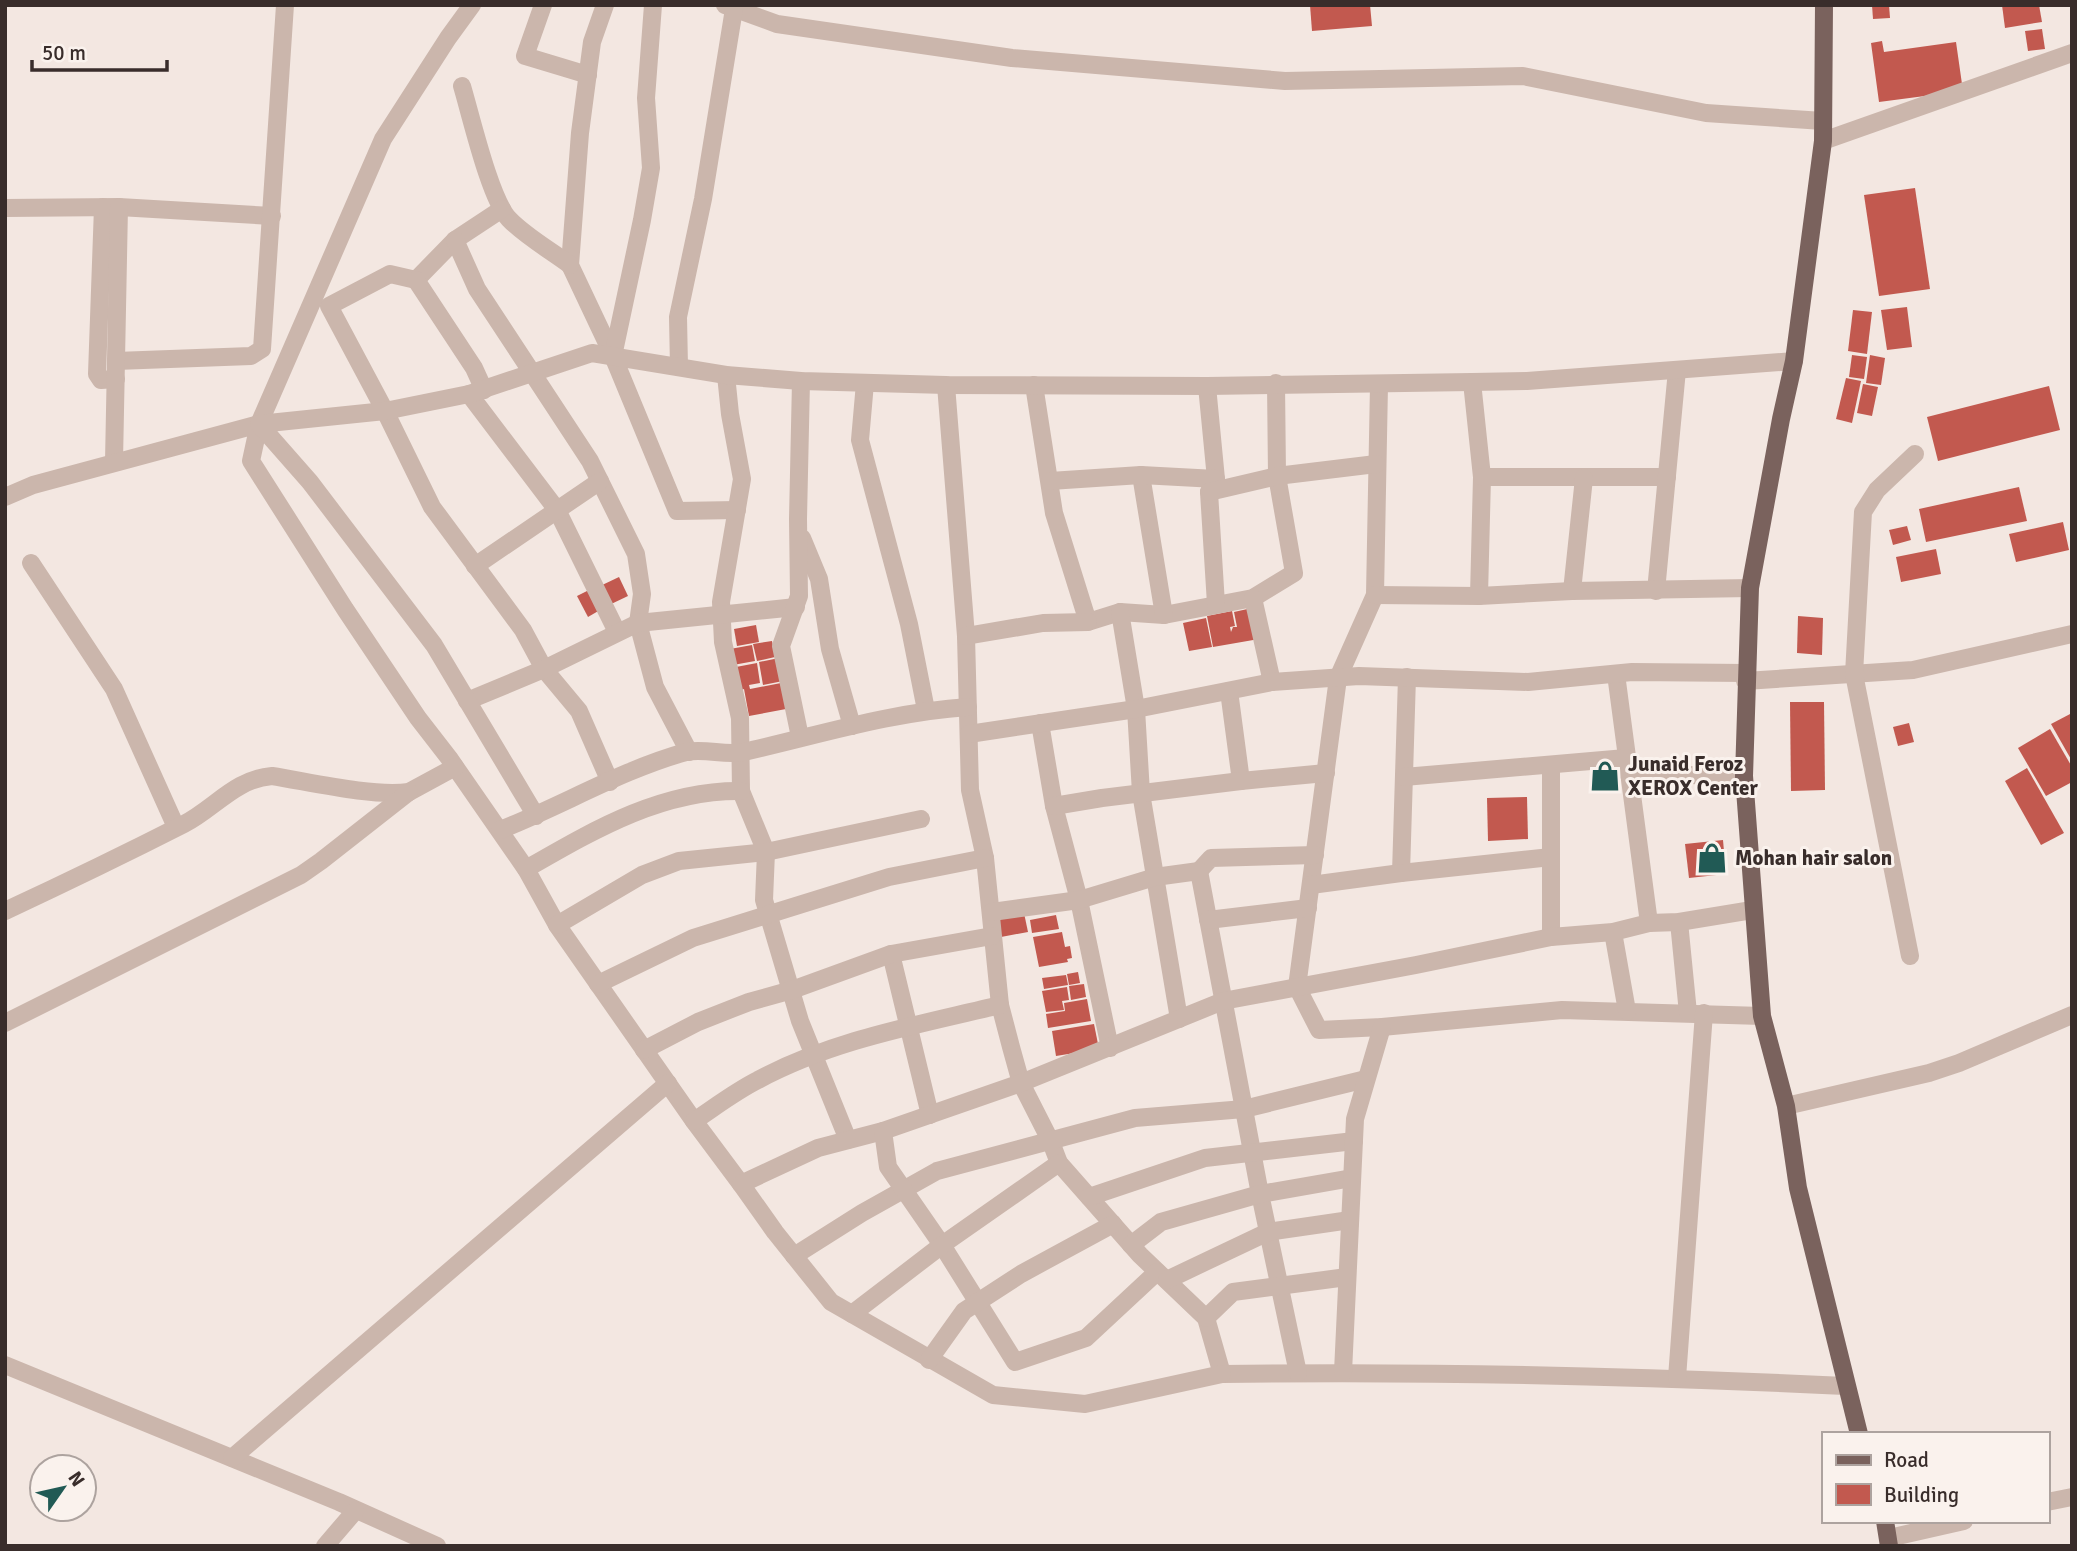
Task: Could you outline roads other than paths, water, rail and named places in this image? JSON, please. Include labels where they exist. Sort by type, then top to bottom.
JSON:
[{"type":"main road","points":[[1824,5],[1823,141],[1794,361],[1750,588],[1744,776],[1762,1016],[1786,1106],[1798,1188],[1858,1432]]},
{"type":"street","points":[[116,370],[251,356],[264,345],[285,5]]},
{"type":"street","points":[[472,5],[383,139],[259,424],[251,461],[345,610],[526,869],[557,925],[694,1121],[831,1302],[993,1395],[1086,1404],[1222,1374],[1343,1372],[1677,1378],[1846,1386]]},
{"type":"street","points":[[543,5],[525,56],[588,75]]},
{"type":"street","points":[[570,265],[580,133],[592,42],[605,5]]},
{"type":"street","points":[[613,356],[642,220],[650,168],[646,98],[653,5]]},
{"type":"street","points":[[679,368],[678,317],[703,199],[730,7],[777,24],[1012,58],[1285,81],[1523,76],[1706,113],[1823,121]]},
{"type":"street","points":[[1823,141],[2072,53]]},
{"type":"street","points":[[462,86],[502,209],[510,220],[570,265],[613,356],[677,511],[737,510]]},
{"type":"street","points":[[5,208],[111,207],[271,216]]},
{"type":"street","points":[[111,207],[116,370],[114,462]]},
{"type":"street","points":[[416,280],[455,240],[502,209]]},
{"type":"street","points":[[455,240],[477,289],[590,461],[636,554],[642,594],[638,623],[655,687],[689,752]]},
{"type":"street","points":[[610,782],[579,711],[544,669],[523,630],[432,507],[329,306],[390,274],[416,280],[474,368],[476,392],[557,510],[617,632]]},
{"type":"street","points":[[5,497],[33,485],[259,424],[385,411],[476,392],[592,353],[726,375],[801,381],[946,385],[1379,385],[1472,382],[1794,361]]},
{"type":"street","points":[[1656,591],[1677,370]]},
{"type":"street","points":[[726,375],[742,479],[721,602],[723,642],[740,718],[741,791],[766,852],[764,900],[800,1021],[848,1140]]},
{"type":"street","points":[[800,737],[781,646],[799,596],[801,381]]},
{"type":"street","points":[[1472,382],[1482,477],[1479,596]]},
{"type":"street","points":[[865,383],[860,440],[909,624],[926,710]]},
{"type":"street","points":[[966,636],[1043,623],[1088,622],[1120,612],[1164,615],[1253,598],[1294,573],[1277,476],[1276,383]]},
{"type":"street","points":[[946,385],[966,636],[970,790],[985,859],[1000,1005],[1021,1083],[1059,1163],[1131,1245],[1206,1318],[1222,1374]]},
{"type":"street","points":[[1034,385],[1054,513],[1088,622]]},
{"type":"street","points":[[1379,385],[1375,595],[1338,678],[1297,987],[1319,1030],[1382,1027],[1562,1010],[1762,1016]]},
{"type":"street","points":[[1207,386],[1216,604]]},
{"type":"street","points":[[259,424],[310,482],[434,645],[536,816]]},
{"type":"street","points":[[1910,956],[1854,674],[1863,512],[1877,490],[1915,454]]},
{"type":"street","points":[[1050,481],[1141,475],[1212,485],[1376,464]]},
{"type":"street","points":[[1141,475],[1164,615]]},
{"type":"street","points":[[1482,477],[1667,477]]},
{"type":"street","points":[[1572,591],[1584,478]]},
{"type":"street","points":[[475,566],[600,481]]},
{"type":"street","points":[[799,529],[819,579],[831,649],[852,726]]},
{"type":"street","points":[[31,562],[114,690],[176,827]]},
{"type":"street","points":[[1375,595],[1479,596],[1572,591],[1750,588]]},
{"type":"street","points":[[1253,598],[1272,682]]},
{"type":"street","points":[[467,701],[544,669],[638,623],[722,612],[796,607]]},
{"type":"street","points":[[1120,612],[1136,709],[1141,793],[1179,1019]]},
{"type":"street","points":[[969,734],[1136,709],[1272,682],[1359,676],[1528,682],[1654,671],[1746,677],[1854,674],[1933,666],[2072,634]]},
{"type":"street","points":[[1616,674],[1649,923]]},
{"type":"street","points":[[1401,873],[1407,677]]},
{"type":"street","points":[[1229,691],[1241,781]]},
{"type":"street","points":[[500,830],[610,782],[689,752],[741,752],[926,710],[968,707]]},
{"type":"street","points":[[1040,723],[1054,806],[1079,900],[1110,1048]]},
{"type":"street","points":[[1404,777],[1551,765],[1627,766],[1744,776]]},
{"type":"street","points":[[1551,765],[1551,937]]},
{"type":"street","points":[[5,1023],[301,875],[409,792],[455,767]]},
{"type":"street","points":[[1054,806],[1141,793],[1326,773]]},
{"type":"street","points":[[5,911],[192,820],[235,787],[258,777],[272,776],[381,792],[409,792]]},
{"type":"street","points":[[526,869],[605,824],[656,803],[719,790],[741,791]]},
{"type":"street","points":[[557,925],[642,874],[679,861],[766,852],[921,819]]},
{"type":"street","points":[[992,912],[1079,900],[1155,877],[1199,871],[1211,858],[1315,855]]},
{"type":"street","points":[[1311,885],[1551,857]]},
{"type":"street","points":[[598,984],[692,938],[888,877],[985,859]]},
{"type":"street","points":[[1199,871],[1278,1286],[1298,1373]]},
{"type":"street","points":[[1208,920],[1308,908]]},
{"type":"street","points":[[741,1184],[818,1148],[883,1131],[1021,1083],[1223,1001],[1551,937],[1613,932],[1649,923],[1679,922],[1752,910]]},
{"type":"street","points":[[1677,1378],[1696,1013],[1679,922]]},
{"type":"street","points":[[1613,932],[1627,1011]]},
{"type":"street","points":[[644,1050],[698,1022],[748,1002],[792,990],[891,954],[992,936]]},
{"type":"street","points":[[891,954],[930,1115]]},
{"type":"street","points":[[694,1121],[757,1080],[813,1056],[871,1036],[1000,1005]]},
{"type":"street","points":[[1786,1106],[1928,1073],[1959,1063],[2072,1015]]},
{"type":"street","points":[[1343,1372],[1355,1119],[1382,1027]]},
{"type":"street","points":[[794,1256],[937,1171],[1135,1118],[1244,1109],[1366,1079]]},
{"type":"street","points":[[232,1458],[668,1083]]},
{"type":"street","points":[[883,1131],[888,1167],[942,1245],[1015,1362],[1086,1338],[1162,1276],[1268,1232],[1350,1220]]},
{"type":"street","points":[[1089,1197],[1205,1158],[1354,1141]]},
{"type":"street","points":[[852,1314],[942,1245],[1059,1163]]},
{"type":"street","points":[[1131,1245],[1161,1222],[1260,1194],[1352,1178]]},
{"type":"street","points":[[929,1360],[964,1311],[1021,1274],[1113,1224]]},
{"type":"street","points":[[1206,1318],[1233,1293],[1348,1277]]},
{"type":"street","points":[[5,1366],[232,1458],[437,1546]]},
{"type":"street","points":[[2049,1502],[2072,1497]]},
{"type":"street","points":[[324,1546],[355,1511]]},
{"type":"street","points":[[1888,1535],[1953,1523]]},
{"type":"place","name":"Junaid Feroz XEROX Center","points":[[1605,776]]},
{"type":"place","name":"Mohan hair salon","points":[[1712,858]]}]
